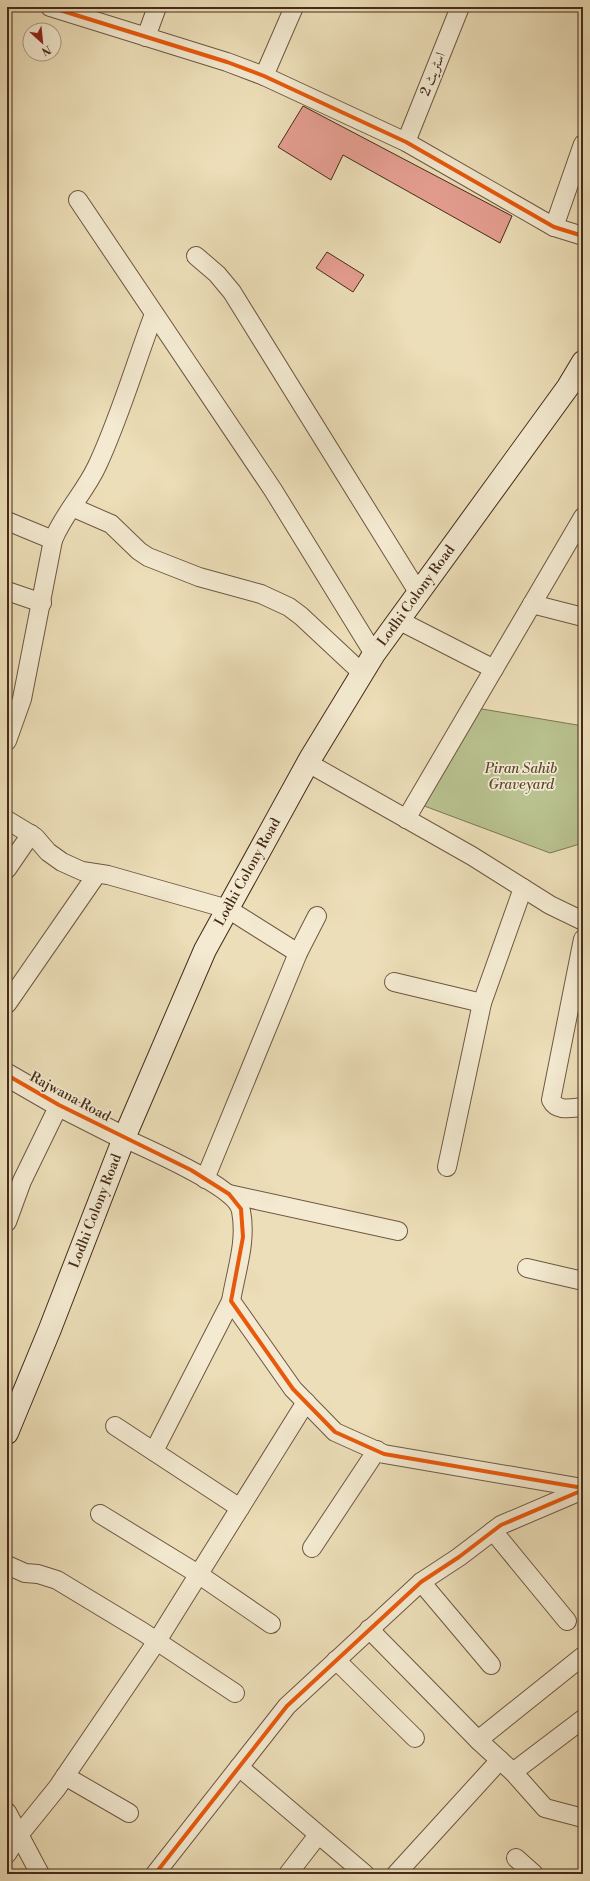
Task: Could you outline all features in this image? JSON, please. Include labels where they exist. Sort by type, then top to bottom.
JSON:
[{"type":"main road","name":"Lodhi Colony Road","points":[[7,1433],[50,1329],[124,1138],[205,950],[308,763],[374,654],[568,387],[583,362]]},
{"type":"main road","name":"Rajwana Road","points":[[7,1075],[59,1105],[124,1138]]},
{"type":"street","points":[[50,7],[227,62],[264,76],[406,142],[554,228],[583,236]]},
{"type":"street","points":[[146,37],[157,7]]},
{"type":"street","points":[[264,76],[294,7]]},
{"type":"street","name":"اسٹریٹ 2","points":[[406,142],[460,7]]},
{"type":"street","points":[[554,228],[583,144]]},
{"type":"street","points":[[78,200],[273,490],[374,654]]},
{"type":"street","points":[[196,256],[217,274],[232,292],[418,592]]},
{"type":"street","points":[[7,741],[22,699],[42,603],[53,540],[63,519],[96,468],[109,439],[154,314]]},
{"type":"street","points":[[72,507],[111,524],[148,557],[199,577],[261,594],[289,606],[362,673]]},
{"type":"street","points":[[7,521],[53,540]]},
{"type":"street","points":[[406,819],[582,521]]},
{"type":"street","points":[[7,591],[42,603]]},
{"type":"street","points":[[532,604],[583,617]]},
{"type":"street","points":[[398,620],[494,669]]},
{"type":"street","points":[[308,763],[472,856],[550,905],[583,922]]},
{"type":"street","points":[[7,820],[36,837],[48,852],[62,862],[82,871],[228,908],[298,953]]},
{"type":"street","points":[[7,869],[31,834]]},
{"type":"street","points":[[7,1004],[97,874]]},
{"type":"street","points":[[447,1167],[482,1003],[523,888]]},
{"type":"street","points":[[205,1179],[298,953],[317,916]]},
{"type":"street","points":[[583,939],[551,1100],[554,1105],[560,1108],[583,1107]]},
{"type":"street","points":[[394,982],[482,1003]]},
{"type":"street","points":[[7,1222],[22,1181],[59,1105]]},
{"type":"street","points":[[124,1138],[191,1170],[229,1194],[241,1209],[243,1237],[231,1301],[154,1451]]},
{"type":"street","points":[[229,1194],[398,1231]]},
{"type":"street","points":[[527,1268],[583,1281]]},
{"type":"street","points":[[231,1301],[293,1389],[335,1432],[384,1454],[583,1489]]},
{"type":"street","points":[[7,1854],[19,1835],[65,1776],[156,1641],[306,1402]]},
{"type":"street","points":[[115,1426],[240,1508]]},
{"type":"street","points":[[312,1548],[377,1450]]},
{"type":"street","points":[[155,1874],[287,1706],[421,1582],[501,1525],[583,1489]]},
{"type":"street","points":[[100,1514],[198,1574],[271,1624]]},
{"type":"street","points":[[494,1531],[568,1621]]},
{"type":"street","points":[[7,1565],[25,1573],[38,1574],[57,1580],[156,1641],[235,1693]]},
{"type":"street","points":[[421,1582],[491,1665]]},
{"type":"street","points":[[369,1629],[478,1740],[514,1772],[545,1808],[583,1818]]},
{"type":"street","points":[[478,1740],[583,1656]]},
{"type":"street","points":[[336,1660],[415,1738]]},
{"type":"street","points":[[514,1772],[583,1719]]},
{"type":"street","points":[[396,1874],[500,1760]]},
{"type":"street","points":[[239,1767],[365,1874]]},
{"type":"street","points":[[65,1776],[129,1813]]},
{"type":"street","points":[[7,1812],[40,1874]]},
{"type":"street","points":[[288,1874],[318,1835]]},
{"type":"street","points":[[516,1858],[534,1874]]},
{"type":"green space","name":"Piran Sahib Graveyard","points":[[476,708],[583,726],[583,843],[550,853],[419,804]]},
{"type":"building","points":[[303,106],[512,216],[500,243],[343,155],[331,180],[278,147]]},
{"type":"building","points":[[327,252],[364,275],[353,292],[316,268]]},
{"type":"cycle path","points":[[50,7],[227,62],[264,76],[406,142],[554,227],[583,236]]},
{"type":"cycle path","points":[[7,1075],[59,1105],[191,1170],[229,1194],[241,1209],[243,1237],[231,1301],[293,1389],[335,1432],[384,1454],[583,1488]]},
{"type":"cycle path","points":[[155,1874],[287,1706],[421,1582],[459,1557],[501,1525],[583,1490]]}]
